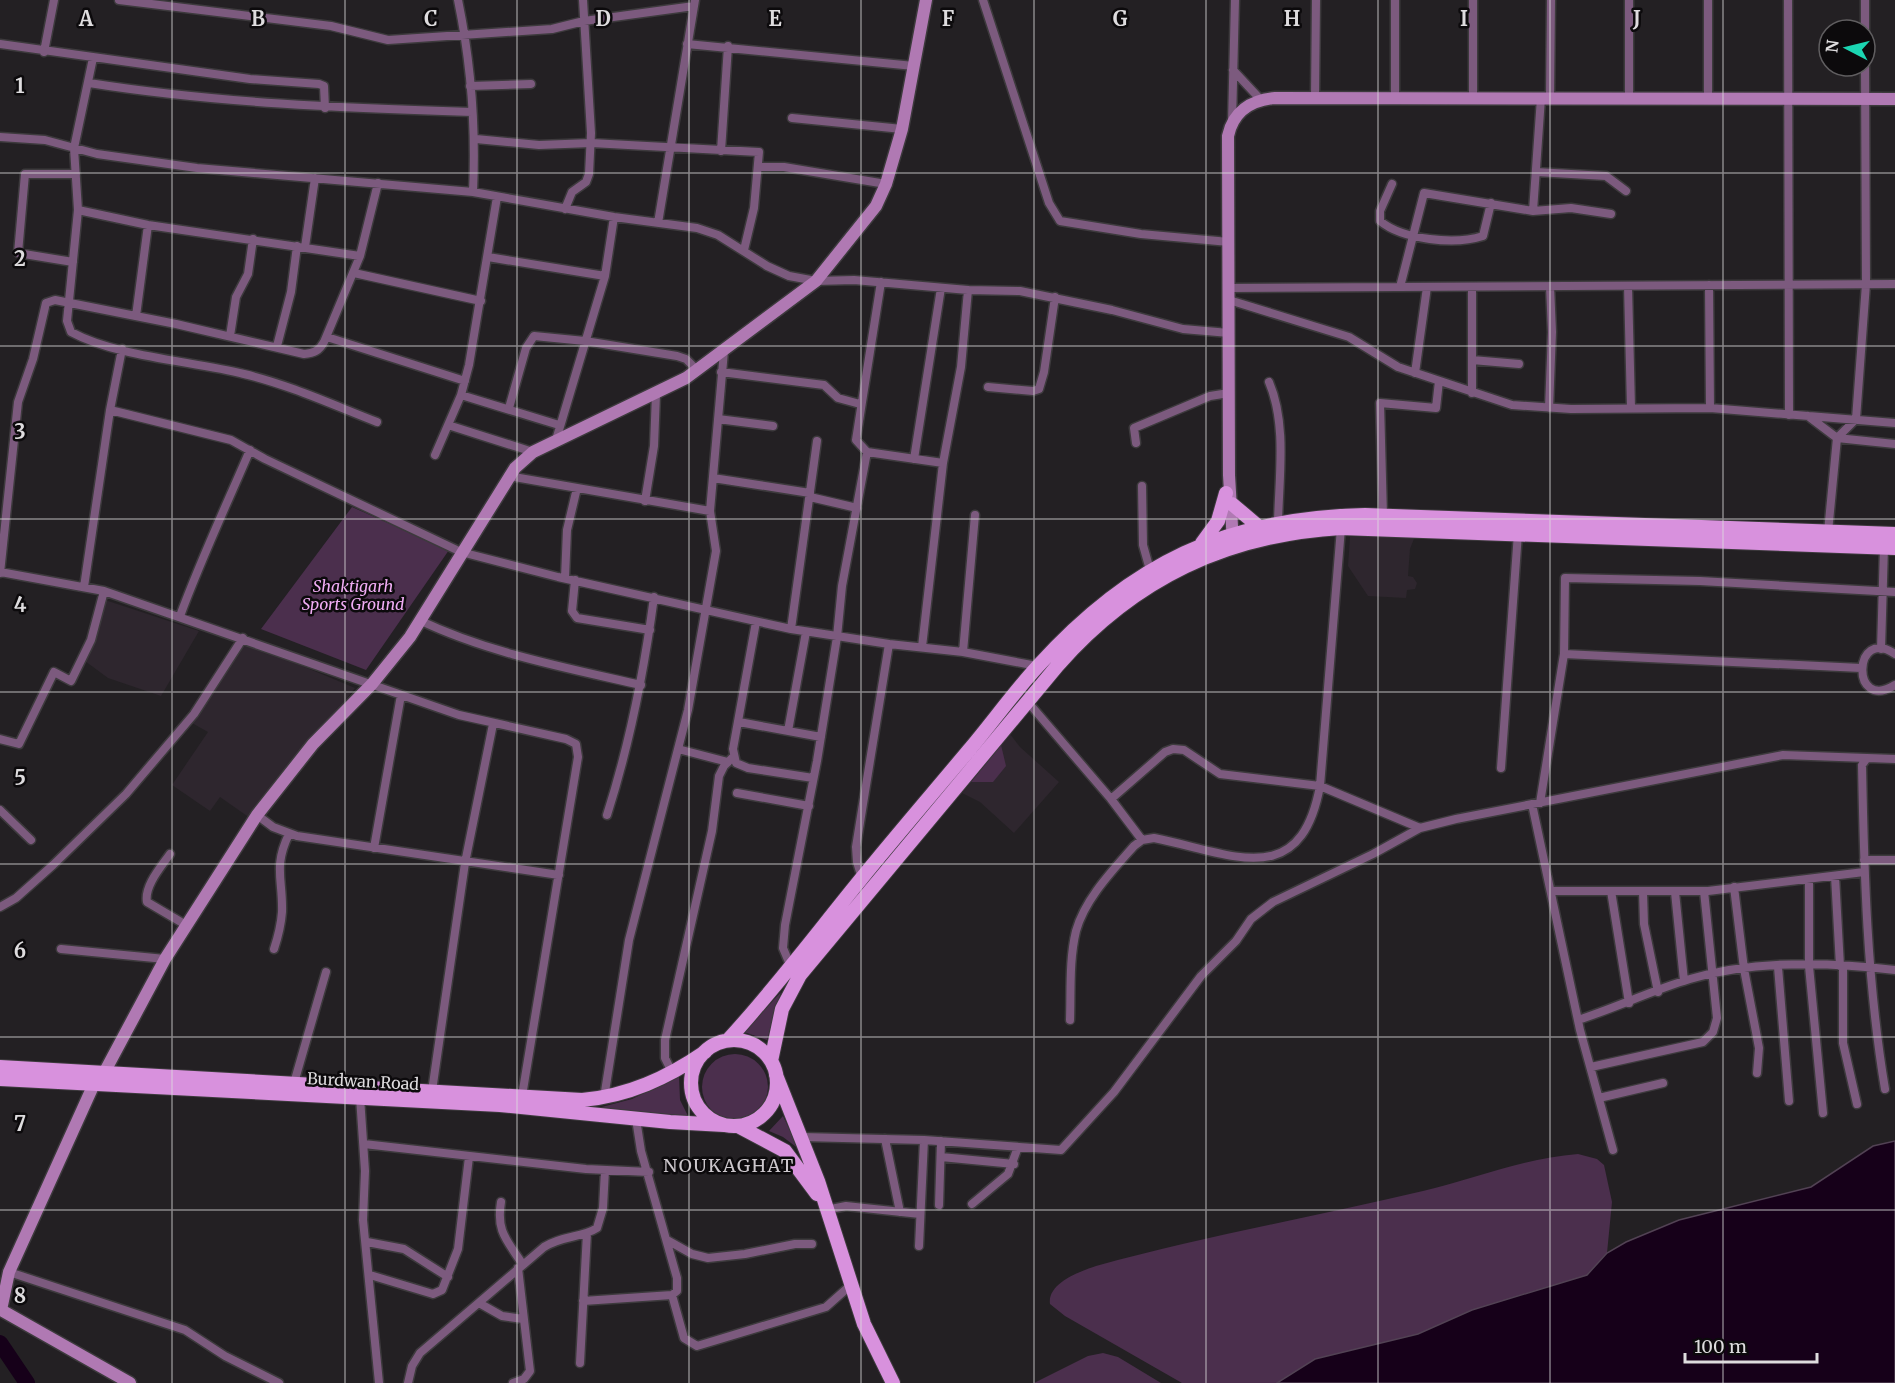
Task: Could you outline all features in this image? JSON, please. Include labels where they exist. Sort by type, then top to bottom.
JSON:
[{"type":"main road","points":[[1200,545],[1218,521],[1229,498],[1258,526]]},
{"type":"main road","points":[[771,1061],[782,1009],[800,975],[1041,684],[1060,673],[1102,631],[1175,570],[1258,526],[1322,516],[1484,520],[1515,513],[1564,513],[1646,518],[1674,526],[1895,534]]},
{"type":"main road","points":[[826,1208],[797,1163],[785,1151],[704,1113],[693,1094],[692,1079],[696,1064],[705,1052],[728,1040],[791,968],[1037,666],[1096,609],[1150,570],[1200,545],[1299,531],[1341,528],[1889,548]]},
{"type":"main road","points":[[728,1040],[745,1041],[760,1048],[771,1061],[802,1137],[864,1324],[893,1383]]},
{"type":"main road","name":"Burdwan Road","points":[[0,1067],[31,1075],[94,1084],[554,1105],[604,1098],[635,1089],[672,1072],[705,1052]]},
{"type":"main road","name":"Burdwan Road","points":[[0,1079],[31,1075],[104,1073],[432,1090],[522,1096],[554,1105],[636,1119],[731,1126]]},
{"type":"main road","points":[[731,1126],[752,1123],[764,1115],[777,1089],[776,1075]]},
{"type":"street","points":[[44,52],[54,0]]},
{"type":"street","points":[[119,0],[331,26],[379,39],[552,29],[584,21],[695,3],[658,224]]},
{"type":"street","points":[[458,0],[466,34],[476,139],[473,192]]},
{"type":"street","points":[[566,209],[572,192],[585,182],[589,174],[591,143],[582,0]]},
{"type":"street","points":[[104,1073],[165,959],[257,815],[313,744],[372,684],[410,637],[508,476],[533,452],[656,394],[698,371],[816,281],[876,206],[886,184],[902,129],[926,0]]},
{"type":"street","points":[[983,0],[1049,203],[1060,221],[1142,234],[1229,242]]},
{"type":"street","points":[[1228,541],[1228,136],[1232,123],[1235,0]]},
{"type":"street","points":[[1315,98],[1316,0]]},
{"type":"street","points":[[1395,0],[1395,97]]},
{"type":"street","points":[[1473,0],[1473,98]]},
{"type":"street","points":[[1533,211],[1545,98],[1551,0]]},
{"type":"street","points":[[1629,0],[1629,98]]},
{"type":"street","points":[[1708,0],[1708,99]]},
{"type":"street","points":[[1788,0],[1789,415]]},
{"type":"street","points":[[1865,0],[1865,18]]},
{"type":"street","points":[[0,44],[44,52],[270,81],[322,84],[326,108]]},
{"type":"street","points":[[687,44],[728,46],[914,66]]},
{"type":"street","points":[[721,151],[728,46]]},
{"type":"street","points":[[93,58],[74,148],[78,210],[67,321],[71,332],[123,349],[243,374],[283,385],[377,422]]},
{"type":"street","points":[[1233,70],[1261,100]]},
{"type":"street","points":[[1828,532],[1837,438],[1856,419],[1866,284],[1865,78]]},
{"type":"street","points":[[89,83],[161,94],[326,108],[472,112]]},
{"type":"street","points":[[470,87],[531,84]]},
{"type":"street","points":[[1232,123],[1245,108],[1261,100],[1315,98],[1895,99]]},
{"type":"street","points":[[792,118],[902,129]]},
{"type":"street","points":[[0,137],[45,140],[97,154],[186,166],[473,192],[614,217],[697,228],[718,235],[767,266],[789,276],[816,281],[881,282],[968,290],[1020,291],[1054,297],[1183,329],[1229,333]]},
{"type":"street","points":[[476,139],[538,145],[591,143],[759,152],[754,208],[744,250]]},
{"type":"street","points":[[758,167],[784,167],[886,184]]},
{"type":"street","points":[[1536,172],[1606,176],[1626,191]]},
{"type":"street","points":[[73,262],[18,253],[26,174],[76,174]]},
{"type":"street","points":[[277,346],[315,178]]},
{"type":"street","points":[[378,183],[354,273],[327,337],[320,350],[313,353],[304,354],[277,346],[55,300],[46,303],[33,359],[20,396],[0,573],[104,591],[400,695],[493,724],[566,739],[576,744],[578,757],[522,1096]]},
{"type":"street","points":[[1392,184],[1380,211],[1380,221],[1412,237],[1462,239],[1483,236],[1491,203]]},
{"type":"street","points":[[1400,287],[1424,193],[1533,211],[1577,208],[1611,214]]},
{"type":"street","points":[[435,455],[465,381],[481,301],[497,197]]},
{"type":"street","points":[[78,210],[148,225],[360,256]]},
{"type":"street","points":[[556,440],[605,276],[614,217]]},
{"type":"street","points":[[136,316],[148,225]]},
{"type":"street","points":[[230,336],[236,297],[248,274],[253,239]]},
{"type":"street","points":[[488,257],[605,276]]},
{"type":"street","points":[[354,273],[481,301]]},
{"type":"street","points":[[881,282],[855,436],[867,452],[943,463]]},
{"type":"street","points":[[1229,294],[1400,287],[1895,284]]},
{"type":"street","points":[[1709,285],[1710,408]]},
{"type":"street","points":[[1550,286],[1552,332],[1550,408]]},
{"type":"street","points":[[1628,286],[1631,408]]},
{"type":"street","points":[[1415,373],[1427,287]]},
{"type":"street","points":[[1472,287],[1472,393]]},
{"type":"street","points":[[914,459],[941,288]]},
{"type":"street","points":[[922,647],[943,463],[961,367],[968,290]]},
{"type":"street","points":[[1229,294],[1349,337],[1379,357],[1415,373],[1512,405],[1550,408],[1710,408],[1895,423]]},
{"type":"street","points":[[988,387],[1033,391],[1039,389],[1044,372],[1054,297]]},
{"type":"street","points":[[509,408],[530,340],[539,336],[677,356],[686,359],[698,371]]},
{"type":"street","points":[[327,337],[465,381]]},
{"type":"street","points":[[84,587],[110,410],[123,349]]},
{"type":"street","points":[[604,1098],[629,940],[688,710],[716,551],[710,511],[724,351]]},
{"type":"street","points":[[1472,360],[1519,364]]},
{"type":"street","points":[[721,372],[824,385],[838,398],[860,404]]},
{"type":"street","points":[[1383,516],[1380,403],[1436,408],[1439,381]]},
{"type":"street","points":[[1269,382],[1277,400],[1280,431],[1278,522]]},
{"type":"street","points":[[1136,443],[1134,428],[1210,396],[1229,393]]},
{"type":"street","points":[[461,394],[559,424]]},
{"type":"street","points":[[645,501],[654,446],[656,394]]},
{"type":"street","points":[[110,410],[231,440],[461,552],[565,578],[806,632],[963,652],[1037,666]]},
{"type":"street","points":[[1807,416],[1837,438],[1895,444]]},
{"type":"street","points":[[717,419],[773,426]]},
{"type":"street","points":[[448,425],[533,452]]},
{"type":"street","points":[[791,629],[817,441]]},
{"type":"street","points":[[180,616],[205,549],[218,530],[250,450]]},
{"type":"street","points":[[791,968],[784,956],[785,925],[821,737],[837,637],[842,586],[867,452]]},
{"type":"street","points":[[508,476],[710,511]]},
{"type":"street","points":[[713,478],[810,495],[857,508]]},
{"type":"street","points":[[1142,486],[1143,545],[1150,570]]},
{"type":"street","points":[[565,578],[567,530],[577,488]]},
{"type":"street","points":[[963,652],[975,515]]},
{"type":"street","points":[[1070,1020],[1072,959],[1077,930],[1094,895],[1115,867],[1142,840],[1154,838],[1243,857],[1273,857],[1286,853],[1311,823],[1320,786],[1341,528]]},
{"type":"street","points":[[1501,768],[1518,533]]},
{"type":"street","points":[[1881,649],[1882,591],[1889,548]]},
{"type":"street","points":[[1613,1150],[1578,1020],[1536,803],[1564,654],[1565,578],[1700,581],[1895,592]]},
{"type":"street","points":[[575,580],[572,611],[577,618],[650,630]]},
{"type":"street","points":[[0,739],[19,744],[54,672],[71,681],[91,640],[104,591]]},
{"type":"street","points":[[607,815],[627,752],[642,685],[654,597]]},
{"type":"street","points":[[419,620],[445,633],[642,685]]},
{"type":"street","points":[[672,1072],[665,1058],[665,1040],[712,831],[719,776],[731,759],[756,622]]},
{"type":"street","points":[[788,731],[806,632]]},
{"type":"street","points":[[0,907],[16,898],[53,865],[126,794],[194,714],[243,638]]},
{"type":"street","points":[[862,878],[857,862],[856,847],[889,644]]},
{"type":"street","points":[[1895,654],[1881,649],[1866,656],[1861,668],[1863,680],[1873,689],[1884,690],[1895,685]]},
{"type":"street","points":[[1564,654],[1861,668]]},
{"type":"street","points":[[374,848],[400,695]]},
{"type":"street","points":[[1027,701],[1111,799],[1142,840]]},
{"type":"street","points":[[739,722],[821,737]]},
{"type":"street","points":[[432,1090],[465,862],[493,724]]},
{"type":"street","points":[[1111,799],[1165,752],[1173,748],[1184,750],[1220,774],[1320,786],[1420,828]]},
{"type":"street","points":[[678,749],[731,759],[742,767],[813,778]]},
{"type":"street","points":[[802,1137],[924,1140],[1057,1151],[1069,1144],[1114,1092],[1177,1005],[1210,966],[1236,941],[1259,911],[1420,828],[1783,755],[1895,759]]},
{"type":"street","points":[[1867,758],[1862,765],[1864,872],[1875,1030],[1885,1089]]},
{"type":"street","points":[[737,793],[809,806]]},
{"type":"street","points":[[0,810],[31,840]]},
{"type":"street","points":[[257,815],[273,827],[289,834],[559,876]]},
{"type":"street","points":[[274,949],[282,910],[278,865],[281,851],[289,834]]},
{"type":"street","points":[[170,854],[147,890],[146,898],[147,902],[186,926]]},
{"type":"street","points":[[1864,860],[1895,860]]},
{"type":"street","points":[[1552,891],[1704,891],[1864,872]]},
{"type":"street","points":[[1835,876],[1842,966],[1843,1043],[1857,1104]]},
{"type":"street","points":[[1809,879],[1809,966],[1823,1113]]},
{"type":"street","points":[[1734,887],[1744,969],[1758,1048],[1757,1073]]},
{"type":"street","points":[[1611,891],[1629,1003]]},
{"type":"street","points":[[1591,1067],[1708,1038],[1716,1026],[1714,974],[1704,891]]},
{"type":"street","points":[[1643,892],[1644,924],[1658,992]]},
{"type":"street","points":[[1675,892],[1684,981]]},
{"type":"street","points":[[60,949],[165,959]]},
{"type":"street","points":[[1578,1020],[1684,981],[1744,969],[1842,966],[1895,970]]},
{"type":"street","points":[[1778,967],[1790,1101]]},
{"type":"street","points":[[294,1083],[326,972]]},
{"type":"street","points":[[1599,1098],[1663,1083]]},
{"type":"street","points":[[94,1084],[9,1272],[1,1310],[130,1383]]},
{"type":"street","points":[[360,1097],[364,1144],[363,1214],[379,1383]]},
{"type":"street","points":[[636,1119],[641,1151],[649,1172],[678,1286],[672,1295],[684,1338],[697,1346],[826,1307],[852,1284]]},
{"type":"street","points":[[885,1139],[900,1212]]},
{"type":"street","points":[[919,1246],[924,1140]]},
{"type":"street","points":[[939,1205],[941,1141]]},
{"type":"street","points":[[364,1144],[469,1157],[649,1172]]},
{"type":"street","points":[[972,1204],[1004,1179],[1014,1164],[1018,1148]]},
{"type":"street","points":[[370,1275],[436,1294],[442,1290],[458,1249],[469,1157]]},
{"type":"street","points":[[941,1157],[1014,1164]]},
{"type":"street","points":[[408,1383],[412,1366],[420,1353],[521,1266],[555,1240],[587,1233],[597,1228],[601,1215],[605,1170]]},
{"type":"street","points":[[501,1202],[498,1219],[500,1230],[521,1266],[523,1319],[530,1371],[524,1379],[513,1383]]},
{"type":"street","points":[[826,1208],[846,1206],[920,1214]]},
{"type":"street","points":[[580,1363],[587,1233]]},
{"type":"street","points":[[667,1240],[692,1254],[708,1258],[773,1250],[795,1244],[812,1244]]},
{"type":"street","points":[[367,1242],[404,1249],[448,1277]]},
{"type":"street","points":[[9,1272],[185,1330],[225,1356],[279,1383]]},
{"type":"street","points":[[583,1301],[672,1295]]},
{"type":"street","points":[[479,1303],[502,1316],[523,1319]]},
{"type":"shaded area","points":[[1415,536],[1410,549],[1408,576],[1413,577],[1417,583],[1415,589],[1407,590],[1406,598],[1368,596],[1348,566],[1350,537]]},
{"type":"shaded area","points":[[105,600],[199,631],[161,696],[108,678],[85,661]]},
{"type":"shaded area","points":[[245,642],[355,688],[282,781],[276,779],[250,818],[220,797],[210,811],[172,785],[208,732],[192,723]]},
{"type":"shaded area","points":[[1010,734],[1020,747],[1059,782],[1014,833],[980,802],[962,793]]},
{"type":"shaded area","points":[[1895,1141],[1895,1383],[1277,1383],[1315,1359],[1418,1334],[1472,1310],[1587,1275],[1607,1253],[1626,1242],[1679,1220],[1811,1187],[1873,1146]]},
{"type":"green space","name":"Shaktigarh Sports Ground","points":[[352,507],[449,550],[366,670],[261,629]]},
{"type":"green space","points":[[1001,745],[1006,766],[993,782],[971,782]]},
{"type":"green space","points":[[781,992],[767,1040],[744,1032]]},
{"type":"green space","points":[[729,1054],[741,1054],[753,1059],[763,1069],[768,1087],[766,1100],[753,1115],[741,1120],[729,1120],[717,1115],[707,1105],[702,1093],[702,1081],[707,1069],[717,1059]]},
{"type":"green space","points":[[679,1076],[680,1100],[689,1118],[598,1108],[632,1099]]},
{"type":"green space","points":[[783,1116],[799,1149],[783,1137],[769,1131]]},
{"type":"green space","points":[[1578,1154],[1597,1159],[1604,1165],[1612,1202],[1607,1253],[1587,1275],[1472,1310],[1418,1334],[1315,1359],[1277,1383],[1182,1383],[1065,1316],[1050,1304],[1050,1297],[1059,1284],[1096,1266],[1177,1245],[1423,1191],[1519,1164]]},
{"type":"green space","points":[[1103,1353],[1118,1357],[1161,1383],[1034,1383],[1088,1356]]},
{"type":"waterway","points":[[0,1343],[27,1383]]},
{"type":"district","name":"NOUKAGHAT","points":[[729,1165]]}]
